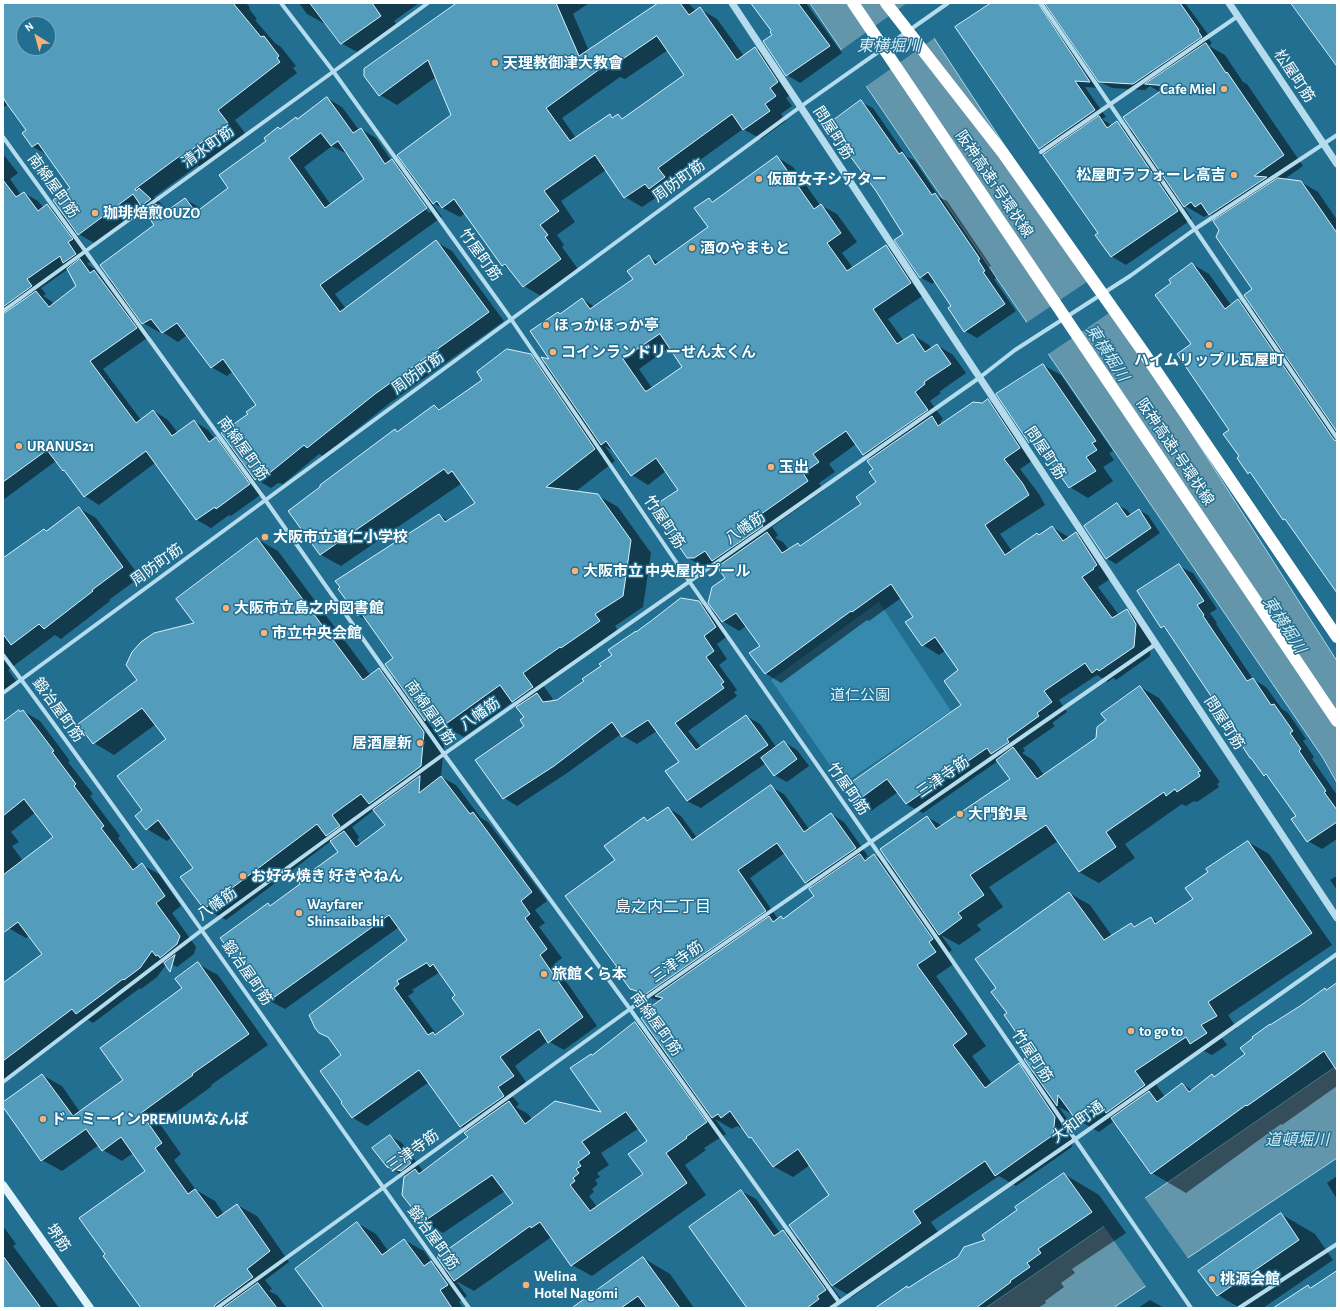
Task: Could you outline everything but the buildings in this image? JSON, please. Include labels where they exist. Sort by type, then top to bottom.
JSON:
[{"type":"highway","name":"阪神高速1号環状線","points":[[853,3],[1337,721]]},
{"type":"highway","points":[[886,3],[1004,153],[1144,353],[1337,637]]},
{"type":"main road","name":"堺筋","points":[[3,1185],[90,1308]]},
{"type":"street","name":"竹屋町筋","points":[[280,3],[333,71],[511,320],[689,581],[870,841],[1074,1140],[1191,1308]]},
{"type":"street","name":"清水町筋","points":[[3,311],[428,3]]},
{"type":"street","name":"問屋町筋","points":[[732,3],[1337,918]]},
{"type":"street","name":"周防町筋","points":[[3,693],[800,107],[948,3]]},
{"type":"street","points":[[1041,3],[1337,438]]},
{"type":"street","name":"松屋町筋","points":[[1229,3],[1337,164]]},
{"type":"street","points":[[1040,152],[1238,16]]},
{"type":"street","name":"八幡筋","points":[[3,1082],[202,930],[444,754],[979,378],[1015,350],[1130,276],[1195,229],[1337,134]]},
{"type":"street","name":"南綿屋町筋","points":[[3,137],[266,501],[444,754],[630,1009],[840,1302]]},
{"type":"street","name":"三津寺筋","points":[[217,1308],[630,1009],[1156,644]]},
{"type":"street","name":"鍛冶屋町筋","points":[[3,655],[202,930],[382,1188],[468,1308]]},
{"type":"street","name":"大和町通","points":[[831,1308],[1074,1140],[1337,954]]},
{"type":"street","points":[[1239,1308],[1337,1244]]},
{"type":"green space","name":"道仁公園","points":[[879,602],[951,711],[843,784],[771,680]]},
{"type":"water","name":"東横堀川","points":[[810,3],[911,3],[1118,318],[1337,661],[1337,783],[1323,758]]},
{"type":"water","name":"道頓堀川","points":[[1337,1066],[1337,1158],[1113,1308],[986,1308]]},
{"type":"pier","points":[[907,3],[913,3],[936,37],[865,87],[840,51]]},
{"type":"pier","points":[[1094,277],[1115,309],[1047,355],[1026,323]]},
{"type":"pier","points":[[1144,1197],[1189,1260],[1147,1288],[1103,1225]]},
{"type":"place","name":"天理教御津大教會","points":[[495,63]]},
{"type":"place","name":"Cafe Miel","points":[[1224,89]]},
{"type":"place","name":"松屋町ラフォーレ高吉","points":[[1234,175]]},
{"type":"place","name":"仮面女子シアター","points":[[759,179]]},
{"type":"place","name":"珈琲焙煎OUZO","points":[[95,213]]},
{"type":"place","name":"酒のやまもと","points":[[692,248]]},
{"type":"place","name":"ほっかほっか亭","points":[[546,325]]},
{"type":"place","name":"ハイムリップル瓦屋町","points":[[1209,345]]},
{"type":"place","name":"コインランドリーせん太くん","points":[[553,352]]},
{"type":"place","name":"URANUS21","points":[[19,446]]},
{"type":"place","name":"玉出","points":[[771,467]]},
{"type":"place","name":"大阪市立道仁小学校","points":[[265,537]]},
{"type":"place","name":"大阪市立 中央屋内プール","points":[[575,571]]},
{"type":"place","name":"大阪市立島之内図書館","points":[[226,608]]},
{"type":"place","name":"市立中央会館","points":[[264,633]]},
{"type":"place","name":"居酒屋新","points":[[420,743]]},
{"type":"place","name":"大門釣具","points":[[960,814]]},
{"type":"place","name":"お好み焼き 好きやねん","points":[[243,876]]},
{"type":"place","name":"Wayfarer Shinsaibashi","points":[[299,913]]},
{"type":"place","name":"旅館くら本","points":[[544,974]]},
{"type":"place","name":"to go to","points":[[1131,1031]]},
{"type":"place","name":"ドーミーインPREMIUMなんば","points":[[43,1119]]},
{"type":"place","name":"桃源会館","points":[[1212,1279]]},
{"type":"place","name":"Welina Hotel Nagomi","points":[[526,1285]]},
{"type":"district","name":"島之内二丁目","points":[[663,907]]}]
